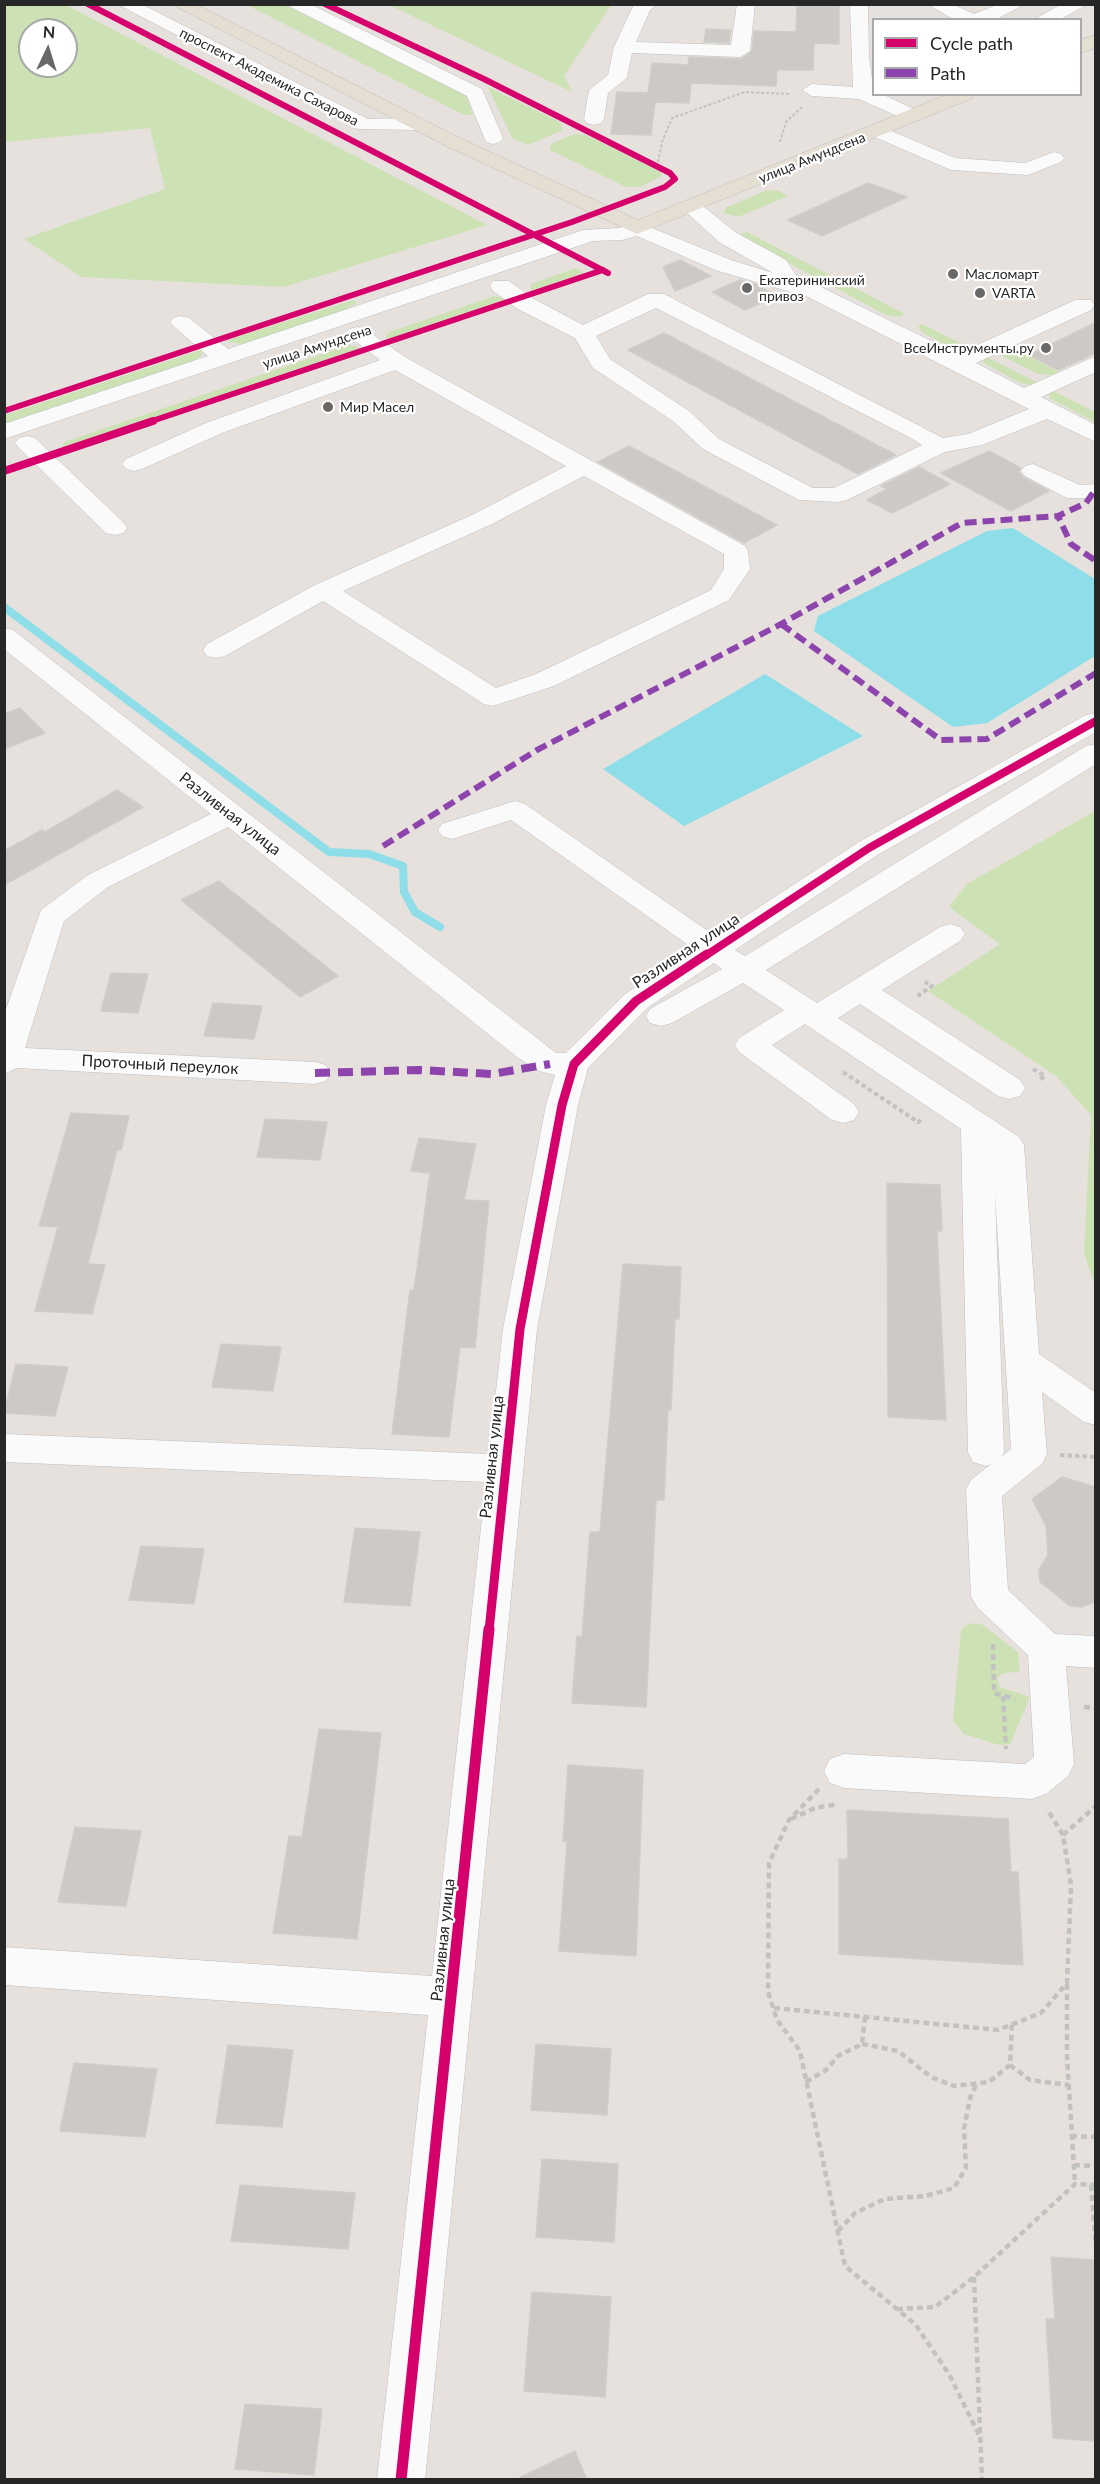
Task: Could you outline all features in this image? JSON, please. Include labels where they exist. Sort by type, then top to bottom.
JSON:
[{"type":"main road","name":"проспект Академика Сахарова","points":[[180,4],[593,210],[629,231]]},
{"type":"main road","name":"улица Амундсена","points":[[629,231],[961,96]]},
{"type":"main road","points":[[471,127],[657,220]]},
{"type":"street","name":"проспект Академика Сахарова","points":[[126,4],[365,124],[418,124]]},
{"type":"street","points":[[294,4],[475,93],[493,138]]},
{"type":"street","points":[[594,119],[599,90],[617,78],[624,47],[642,7],[648,4]]},
{"type":"street","points":[[624,47],[740,51],[746,4]]},
{"type":"street","points":[[859,4],[866,56],[864,93]]},
{"type":"street","points":[[936,4],[967,18]]},
{"type":"street","points":[[982,18],[1016,4]]},
{"type":"street","points":[[1047,18],[1079,4]]},
{"type":"street","points":[[463,86],[490,77]]},
{"type":"street","points":[[807,95],[864,93],[913,116]]},
{"type":"street","points":[[877,131],[951,164],[1028,169],[1054,158]]},
{"type":"street","points":[[692,207],[727,237],[778,265],[804,287]]},
{"type":"street","points":[[657,220],[804,287],[958,363],[1095,435]]},
{"type":"street","name":"улица Амундсена","points":[[16,446],[501,286],[612,247],[629,231]]},
{"type":"street","name":"улица Амундсена","points":[[4,432],[591,235],[629,231],[723,265],[804,287]]},
{"type":"street","points":[[501,286],[583,334],[601,363],[681,416],[711,444],[808,495],[838,495],[939,446],[974,441],[1047,410]]},
{"type":"street","points":[[583,334],[656,299],[919,433],[939,446]]},
{"type":"street","points":[[958,363],[1083,305]]},
{"type":"street","points":[[181,323],[225,358]]},
{"type":"street","points":[[324,590],[493,698],[545,680],[720,595],[736,569],[736,551],[397,362],[357,334]]},
{"type":"street","points":[[134,464],[214,428],[397,362]]},
{"type":"street","points":[[1023,397],[1095,363]]},
{"type":"street","points":[[16,446],[115,528]]},
{"type":"street","points":[[216,650],[324,590],[483,519],[585,466]]},
{"type":"street","points":[[1033,471],[1076,493],[1095,491]]},
{"type":"street","name":"Разливная улица","points":[[4,636],[528,1050],[550,1064],[574,1064]]},
{"type":"street","points":[[4,668],[32,656]]},
{"type":"street","name":"Разливная улица","points":[[401,2480],[453,1997],[520,1329],[562,1105],[574,1064],[636,1001],[869,848],[1095,721]]},
{"type":"street","points":[[661,1016],[745,969],[1095,752]]},
{"type":"street","points":[[452,830],[515,810],[716,950],[1008,1145],[1029,1454],[984,1491],[990,1596],[1046,1649],[1095,1652]]},
{"type":"street","points":[[5,1059],[51,917],[98,881],[231,815]]},
{"type":"street","points":[[843,1112],[750,1044],[861,990],[950,934]]},
{"type":"street","points":[[861,990],[1009,1088]]},
{"type":"street","name":"Проточный переулок","points":[[5,1059],[315,1073]]},
{"type":"street","points":[[977,1125],[986,1452]]},
{"type":"street","points":[[1023,1360],[1095,1412]]},
{"type":"street","points":[[4,1448],[506,1469]]},
{"type":"street","points":[[844,1787],[1032,1782],[1054,1764],[1046,1649]]},
{"type":"street","points":[[4,1966],[453,1997]]},
{"type":"path","points":[[656,164],[672,118],[745,92],[807,95]]},
{"type":"path","points":[[780,142],[786,122],[807,95]]},
{"type":"path","points":[[1050,1455],[1095,1457]]},
{"type":"path","points":[[1017,1621],[993,1640],[994,1693],[1025,1702]]},
{"type":"path","points":[[789,1820],[815,1808],[844,1787]]},
{"type":"path","points":[[844,1787],[817,1790],[789,1820],[770,1863],[768,1992],[777,2019],[800,2051],[845,2266],[915,2324],[949,2374],[980,2437]]},
{"type":"path","points":[[1042,1801],[1063,1835],[1071,1885],[1067,1983],[1071,2136],[1075,2184]]},
{"type":"path","points":[[1063,1835],[1095,1806]]},
{"type":"path","points":[[773,2008],[998,2030],[1041,2013],[1067,1983]]},
{"type":"path","points":[[862,2044],[865,2017]]},
{"type":"path","points":[[806,2082],[826,2070],[838,2056],[862,2044],[898,2051],[931,2077],[954,2086],[989,2082],[1010,2065],[1012,2024]]},
{"type":"path","points":[[1010,2065],[1030,2080],[1069,2085]]},
{"type":"path","points":[[838,2231],[855,2213],[885,2199],[925,2196],[954,2188],[966,2168],[964,2129],[970,2098],[976,2083]]},
{"type":"path","points":[[1071,2136],[1095,2137]]},
{"type":"path","points":[[1074,2165],[1095,2166]]},
{"type":"path","points":[[897,2309],[935,2307],[974,2277],[1075,2184],[1093,2185],[1095,2248]]},
{"type":"path","points":[[974,2277],[982,2480]]},
{"type":"green space","points":[[5,4],[66,5],[487,225],[284,287],[81,277],[24,239],[165,189],[150,128],[5,142]]},
{"type":"green space","points":[[247,5],[285,5],[462,93],[467,97],[473,115],[464,115]]},
{"type":"green space","points":[[389,5],[611,5],[564,76],[572,92]]},
{"type":"green space","points":[[488,87],[560,122],[563,130],[527,145],[512,138]]},
{"type":"green space","points":[[574,134],[586,135],[661,172],[662,176],[640,187],[626,187],[550,150],[551,144]]},
{"type":"green space","points":[[767,190],[779,191],[788,196],[738,217],[723,213],[727,207]]},
{"type":"green space","points":[[747,232],[905,314],[899,317],[886,315],[738,236]]},
{"type":"green space","points":[[576,268],[584,273],[531,291],[531,284]]},
{"type":"green space","points":[[494,296],[508,299],[387,340],[386,335],[390,332]]},
{"type":"green space","points":[[353,300],[357,303],[340,312],[243,344],[227,342],[233,338]]},
{"type":"green space","points":[[922,324],[972,349],[963,352],[956,350],[923,333],[918,327]]},
{"type":"green space","points":[[349,345],[362,348],[62,449],[64,442]]},
{"type":"green space","points":[[1010,346],[1059,372],[1051,375],[1038,374],[996,353]]},
{"type":"green space","points":[[201,350],[202,355],[196,360],[5,423],[5,415]]},
{"type":"green space","points":[[987,357],[1036,382],[1031,385],[1020,383],[984,363],[983,359]]},
{"type":"green space","points":[[1053,391],[1095,412],[1095,422],[1049,398],[1049,393]]},
{"type":"green space","points":[[1095,811],[1095,1285],[1084,1253],[1091,1115],[1056,1076],[928,991],[1000,944],[949,907],[967,884]]},
{"type":"green space","points":[[975,1623],[983,1625],[1018,1652],[1020,1671],[1002,1674],[997,1679],[1000,1687],[1030,1697],[1010,1744],[999,1745],[964,1734],[953,1721],[961,1630],[966,1625]]},
{"type":"water","points":[[1013,528],[1095,579],[1095,656],[987,723],[953,727],[814,631],[818,616],[987,531]]},
{"type":"water","points":[[765,674],[863,736],[684,826],[603,769]]},
{"type":"building","points":[[797,5],[839,6],[839,44],[814,43],[813,70],[777,70],[776,86],[691,83],[689,103],[655,102],[651,135],[611,134],[617,92],[648,93],[652,63],[688,65],[689,57],[741,59],[752,51],[754,31],[796,32]]},
{"type":"building","points":[[706,29],[731,30],[729,43],[704,42]]},
{"type":"building","points":[[868,183],[907,197],[822,236],[788,220]]},
{"type":"building","points":[[680,260],[711,276],[675,291],[663,267]]},
{"type":"building","points":[[740,280],[755,284],[777,296],[745,310],[712,292]]},
{"type":"building","points":[[1095,323],[1095,353],[1085,358],[1058,370],[1029,355]]},
{"type":"building","points":[[664,333],[896,455],[858,474],[628,350]]},
{"type":"building","points":[[629,446],[777,525],[744,543],[598,462]]},
{"type":"building","points":[[989,451],[1021,468],[1019,471],[1023,477],[1049,491],[1011,511],[941,473]]},
{"type":"building","points":[[919,467],[950,484],[892,513],[867,500],[887,489],[881,486]]},
{"type":"building","points":[[20,708],[45,733],[4,749],[4,714]]},
{"type":"building","points":[[117,790],[143,807],[4,885],[4,851],[42,830],[45,832]]},
{"type":"building","points":[[219,881],[338,976],[300,997],[181,900]]},
{"type":"building","points":[[111,973],[148,974],[138,1013],[101,1011]]},
{"type":"building","points":[[213,1003],[262,1006],[254,1039],[204,1036]]},
{"type":"building","points":[[71,1113],[129,1116],[121,1150],[117,1150],[88,1264],[105,1265],[92,1314],[35,1311],[58,1227],[39,1226]]},
{"type":"building","points":[[265,1119],[327,1122],[320,1160],[257,1157]]},
{"type":"building","points":[[419,1138],[476,1144],[464,1200],[489,1201],[475,1348],[460,1347],[449,1437],[392,1434],[410,1290],[414,1290],[430,1173],[411,1171]]},
{"type":"building","points":[[887,1183],[940,1185],[942,1231],[937,1231],[946,1420],[888,1417]]},
{"type":"building","points":[[623,1264],[681,1267],[679,1319],[675,1319],[671,1410],[668,1410],[664,1500],[656,1500],[646,1707],[572,1703],[577,1636],[582,1637],[590,1532],[600,1532]]},
{"type":"building","points":[[221,1344],[281,1347],[273,1391],[212,1387]]},
{"type":"building","points":[[16,1364],[68,1367],[55,1416],[4,1413]]},
{"type":"building","points":[[1062,1477],[1095,1487],[1095,1602],[1081,1607],[1070,1606],[1040,1582],[1039,1569],[1048,1555],[1046,1526],[1032,1499]]},
{"type":"building","points":[[355,1528],[420,1532],[410,1606],[344,1602]]},
{"type":"building","points":[[141,1546],[204,1549],[194,1604],[129,1600]]},
{"type":"building","points":[[319,1729],[381,1733],[357,1939],[273,1933],[289,1836],[302,1837]]},
{"type":"building","points":[[568,1765],[643,1770],[636,1956],[559,1951],[567,1842],[563,1841]]},
{"type":"building","points":[[847,1810],[1008,1819],[1011,1872],[1018,1872],[1023,1965],[839,1954],[839,1859],[848,1859]]},
{"type":"building","points":[[75,1827],[141,1831],[126,1906],[58,1902]]},
{"type":"building","points":[[536,2044],[611,2049],[607,2115],[531,2110]]},
{"type":"building","points":[[228,2045],[293,2050],[282,2127],[216,2123]]},
{"type":"building","points":[[74,2063],[157,2069],[145,2137],[60,2131]]},
{"type":"building","points":[[542,2159],[618,2164],[614,2242],[536,2237]]},
{"type":"building","points":[[240,2185],[355,2193],[348,2249],[231,2241]]},
{"type":"building","points":[[1051,2257],[1095,2260],[1095,2441],[1053,2438],[1046,2319],[1055,2319]]},
{"type":"building","points":[[532,2292],[611,2297],[605,2397],[524,2391]]},
{"type":"building","points":[[245,2404],[322,2409],[314,2475],[235,2469]]},
{"type":"building","points":[[575,2451],[587,2480],[515,2480]]},
{"type":"waterway","points":[[4,607],[329,852],[369,854],[403,866],[404,892],[415,912],[440,927]]},
{"type":"marked path","points":[[1093,493],[1086,503],[1058,516],[1071,544],[1096,561]]},
{"type":"marked path","points":[[383,846],[537,750],[781,624],[962,523],[1058,516]]},
{"type":"marked path","points":[[781,624],[941,740],[987,739],[1096,673]]},
{"type":"marked path","points":[[315,1073],[419,1070],[492,1074],[550,1064]]},
{"type":"cycle path","points":[[88,4],[608,273]]},
{"type":"cycle path","points":[[4,411],[572,222],[665,187],[675,179],[670,173],[484,79],[325,4]]},
{"type":"cycle path","points":[[4,471],[603,270]]},
{"type":"cycle path","points":[[401,2480],[520,1329],[562,1105],[574,1064],[636,1001],[869,848],[1096,721]]},
{"type":"place","name":"Масломарт","points":[[953,274]]},
{"type":"place","name":"Екатерининский привоз","points":[[747,288]]},
{"type":"place","name":"VARTA","points":[[980,293]]},
{"type":"place","name":"ВсеИнструменты.ру","points":[[1046,348]]},
{"type":"place","name":"Мир Масел","points":[[328,407]]}]
